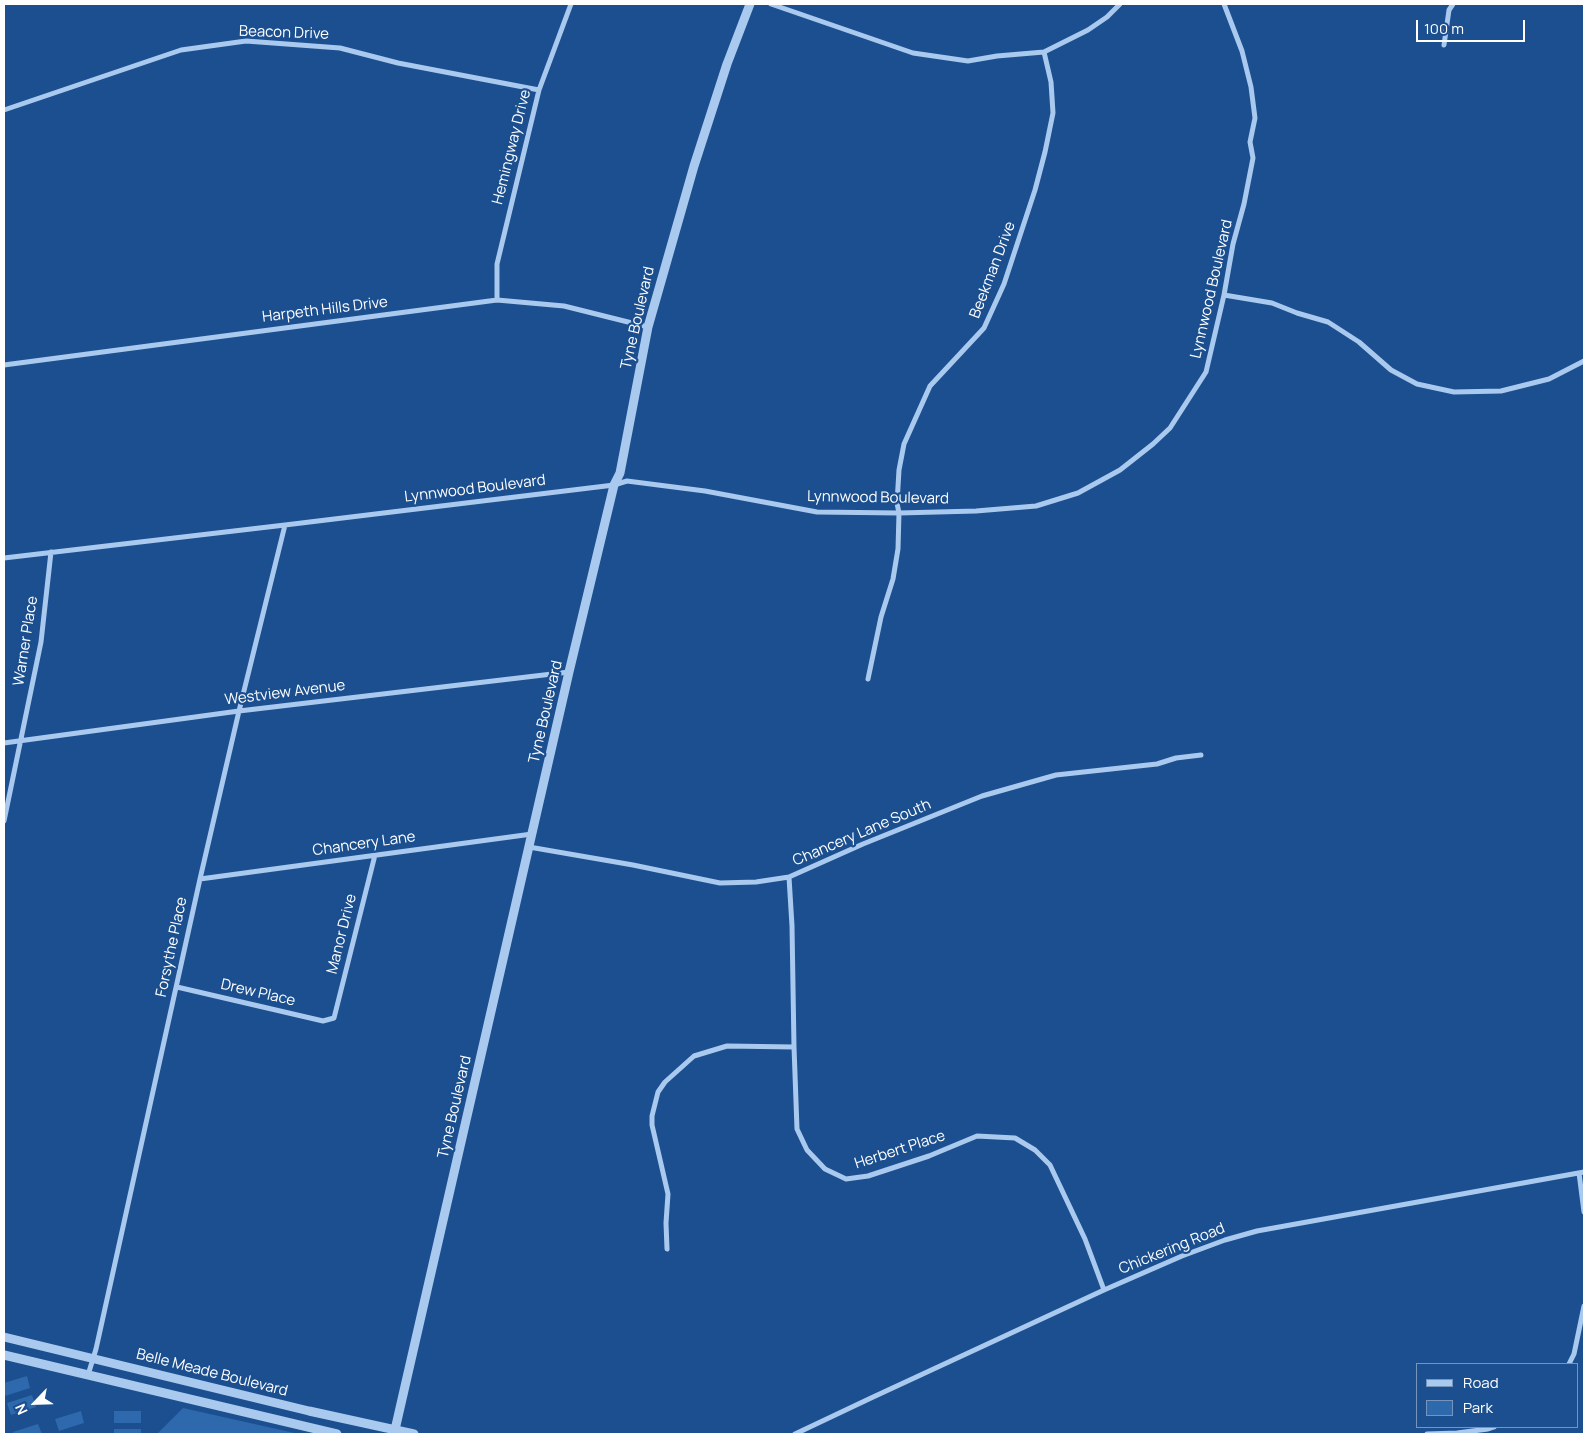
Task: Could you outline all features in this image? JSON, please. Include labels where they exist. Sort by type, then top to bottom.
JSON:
[{"type":"street","name":"Hemingway Drive","points":[[497,300],[497,264],[538,90],[571,4]]},
{"type":"street","name":"Tyne Boulevard","points":[[395,1432],[569,672],[614,485],[620,473],[648,327],[694,166],[750,4]]},
{"type":"street","points":[[771,4],[913,53],[968,61],[997,56],[1044,52],[1088,30],[1107,17],[1120,4]]},
{"type":"street","name":"Lynnwood Boulevard","points":[[4,558],[285,526],[614,485],[627,481],[705,491],[817,512],[976,512],[1036,506],[1078,493],[1120,470],[1170,428],[1206,372],[1224,295],[1233,244],[1244,208],[1253,158],[1250,142],[1255,118],[1251,87],[1242,52],[1224,4]]},
{"type":"street","points":[[1444,44],[1449,10],[1453,4]]},
{"type":"street","name":"Beacon Drive","points":[[4,110],[181,50],[246,41],[340,48],[398,63],[538,90]]},
{"type":"street","name":"Beekman Drive","points":[[868,679],[881,617],[893,579],[898,549],[898,470],[904,444],[930,386],[984,328],[1004,284],[1036,190],[1053,113],[1051,82],[1044,52]]},
{"type":"street","points":[[1224,295],[1272,303],[1328,322],[1359,342],[1391,370],[1417,384],[1454,392],[1501,391],[1549,379],[1584,361]]},
{"type":"street","name":"Harpeth Hills Drive","points":[[4,365],[497,300],[564,306],[648,327]]},
{"type":"street","name":"Forsythe Place","points":[[88,1375],[96,1348],[200,879],[285,526]]},
{"type":"street","name":"Warner Place","points":[[4,820],[41,642],[51,552]]},
{"type":"street","name":"Westview Avenue","points":[[4,743],[569,672]]},
{"type":"street","name":"Chancery Lane South","points":[[529,847],[633,865],[720,883],[756,882],[788,877],[863,844],[982,796],[1056,775],[1157,764],[1176,758],[1201,754]]},
{"type":"street","name":"Chancery Lane","points":[[200,879],[532,834]]},
{"type":"street","name":"Manor Drive","points":[[334,1018],[375,855]]},
{"type":"street","name":"Herbert Place","points":[[788,877],[792,926],[797,1129],[807,1150],[825,1169],[846,1179],[868,1176],[929,1156],[977,1136],[1015,1138],[1035,1150],[1050,1165],[1085,1239],[1104,1290]]},
{"type":"street","name":"Drew Place","points":[[177,987],[323,1021],[334,1018]]},
{"type":"street","points":[[666,1249],[668,1194],[652,1125],[652,1116],[658,1092],[665,1082],[694,1056],[727,1046],[794,1047]]},
{"type":"street","points":[[1582,1173],[1584,1212]]},
{"type":"street","name":"Chickering Road","points":[[795,1434],[1104,1290],[1182,1256],[1257,1231],[1582,1173]]},
{"type":"street","points":[[1570,1363],[1574,1354],[1584,1306]]},
{"type":"street","name":"Belle Meade Boulevard","points":[[4,1337],[395,1432],[414,1434]]},
{"type":"street","name":"Belle Meade Boulevard","points":[[4,1355],[337,1434]]},
{"type":"street","points":[[1427,1434],[1466,1432],[1491,1428]]},
{"type":"green space","points":[[27,1376],[30,1388],[5,1396],[4,1383]]},
{"type":"green space","points":[[32,1395],[36,1407],[11,1415],[7,1403]]},
{"type":"green space","points":[[183,1408],[299,1434],[157,1434]]},
{"type":"green space","points":[[81,1411],[84,1423],[59,1431],[55,1419]]},
{"type":"green space","points":[[114,1411],[141,1411],[141,1423],[114,1423]]},
{"type":"green space","points":[[38,1424],[42,1434],[14,1434],[13,1432]]},
{"type":"green space","points":[[114,1429],[141,1429],[141,1434],[114,1434]]}]
